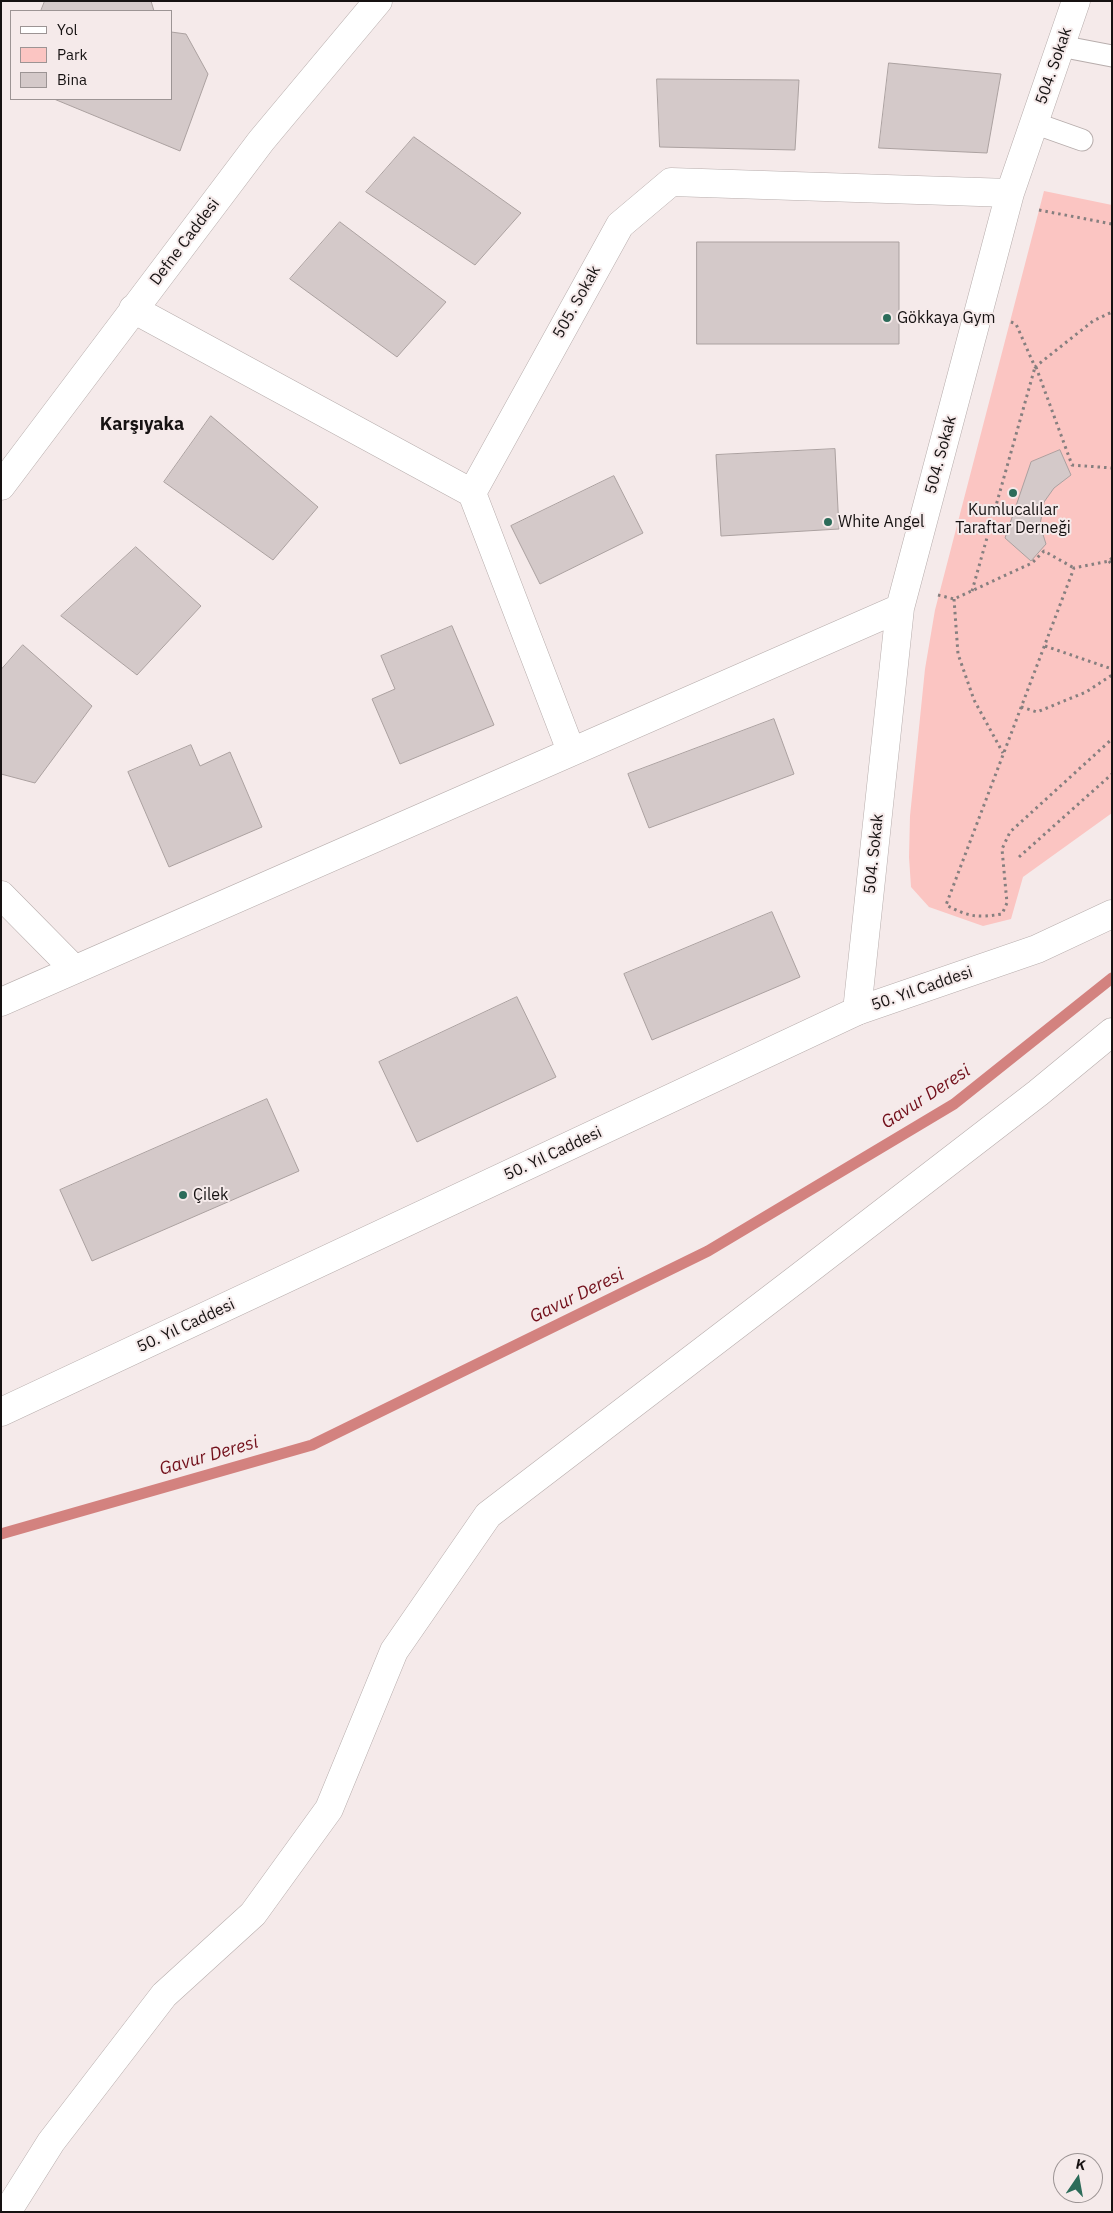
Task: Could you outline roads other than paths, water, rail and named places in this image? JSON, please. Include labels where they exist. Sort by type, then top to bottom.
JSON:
[{"type":"street","name":"504. Sokak","points":[[857,1012],[903,598],[1009,199],[1076,1]]},
{"type":"street","name":"Defne Caddesi","points":[[1,486],[261,141],[378,2]]},
{"type":"street","name":"505. Sokak","points":[[472,493],[620,225],[671,182],[1009,199]]},
{"type":"street","points":[[133,309],[472,493],[571,751]]},
{"type":"street","points":[[1,1002],[571,751],[903,598]]},
{"type":"street","points":[[1,895],[74,969]]},
{"type":"street","name":"50. Yıl Caddesi","points":[[1,1412],[857,1012],[1037,948],[1112,914]]},
{"type":"street","points":[[7,2212],[51,2142],[164,1995],[253,1914],[329,1808],[394,1651],[488,1515],[1038,1093],[1112,1032]]},
{"type":"lane","points":[[1060,46],[1112,56]]},
{"type":"lane","points":[[1034,124],[1082,140]]},
{"type":"waterway","name":"Gavur Deresi","points":[[1,1534],[312,1445],[708,1251],[954,1104],[1112,978]]},
{"type":"place","name":"Gökkaya Gym","points":[[887,318]]},
{"type":"place","name":"Kumlucalılar Taraftar Derneği","points":[[1013,493]]},
{"type":"place","name":"White Angel","points":[[828,522]]},
{"type":"place","name":"Çilek","points":[[183,1195]]},
{"type":"district","name":"Karşıyaka","points":[[142,425]]}]
